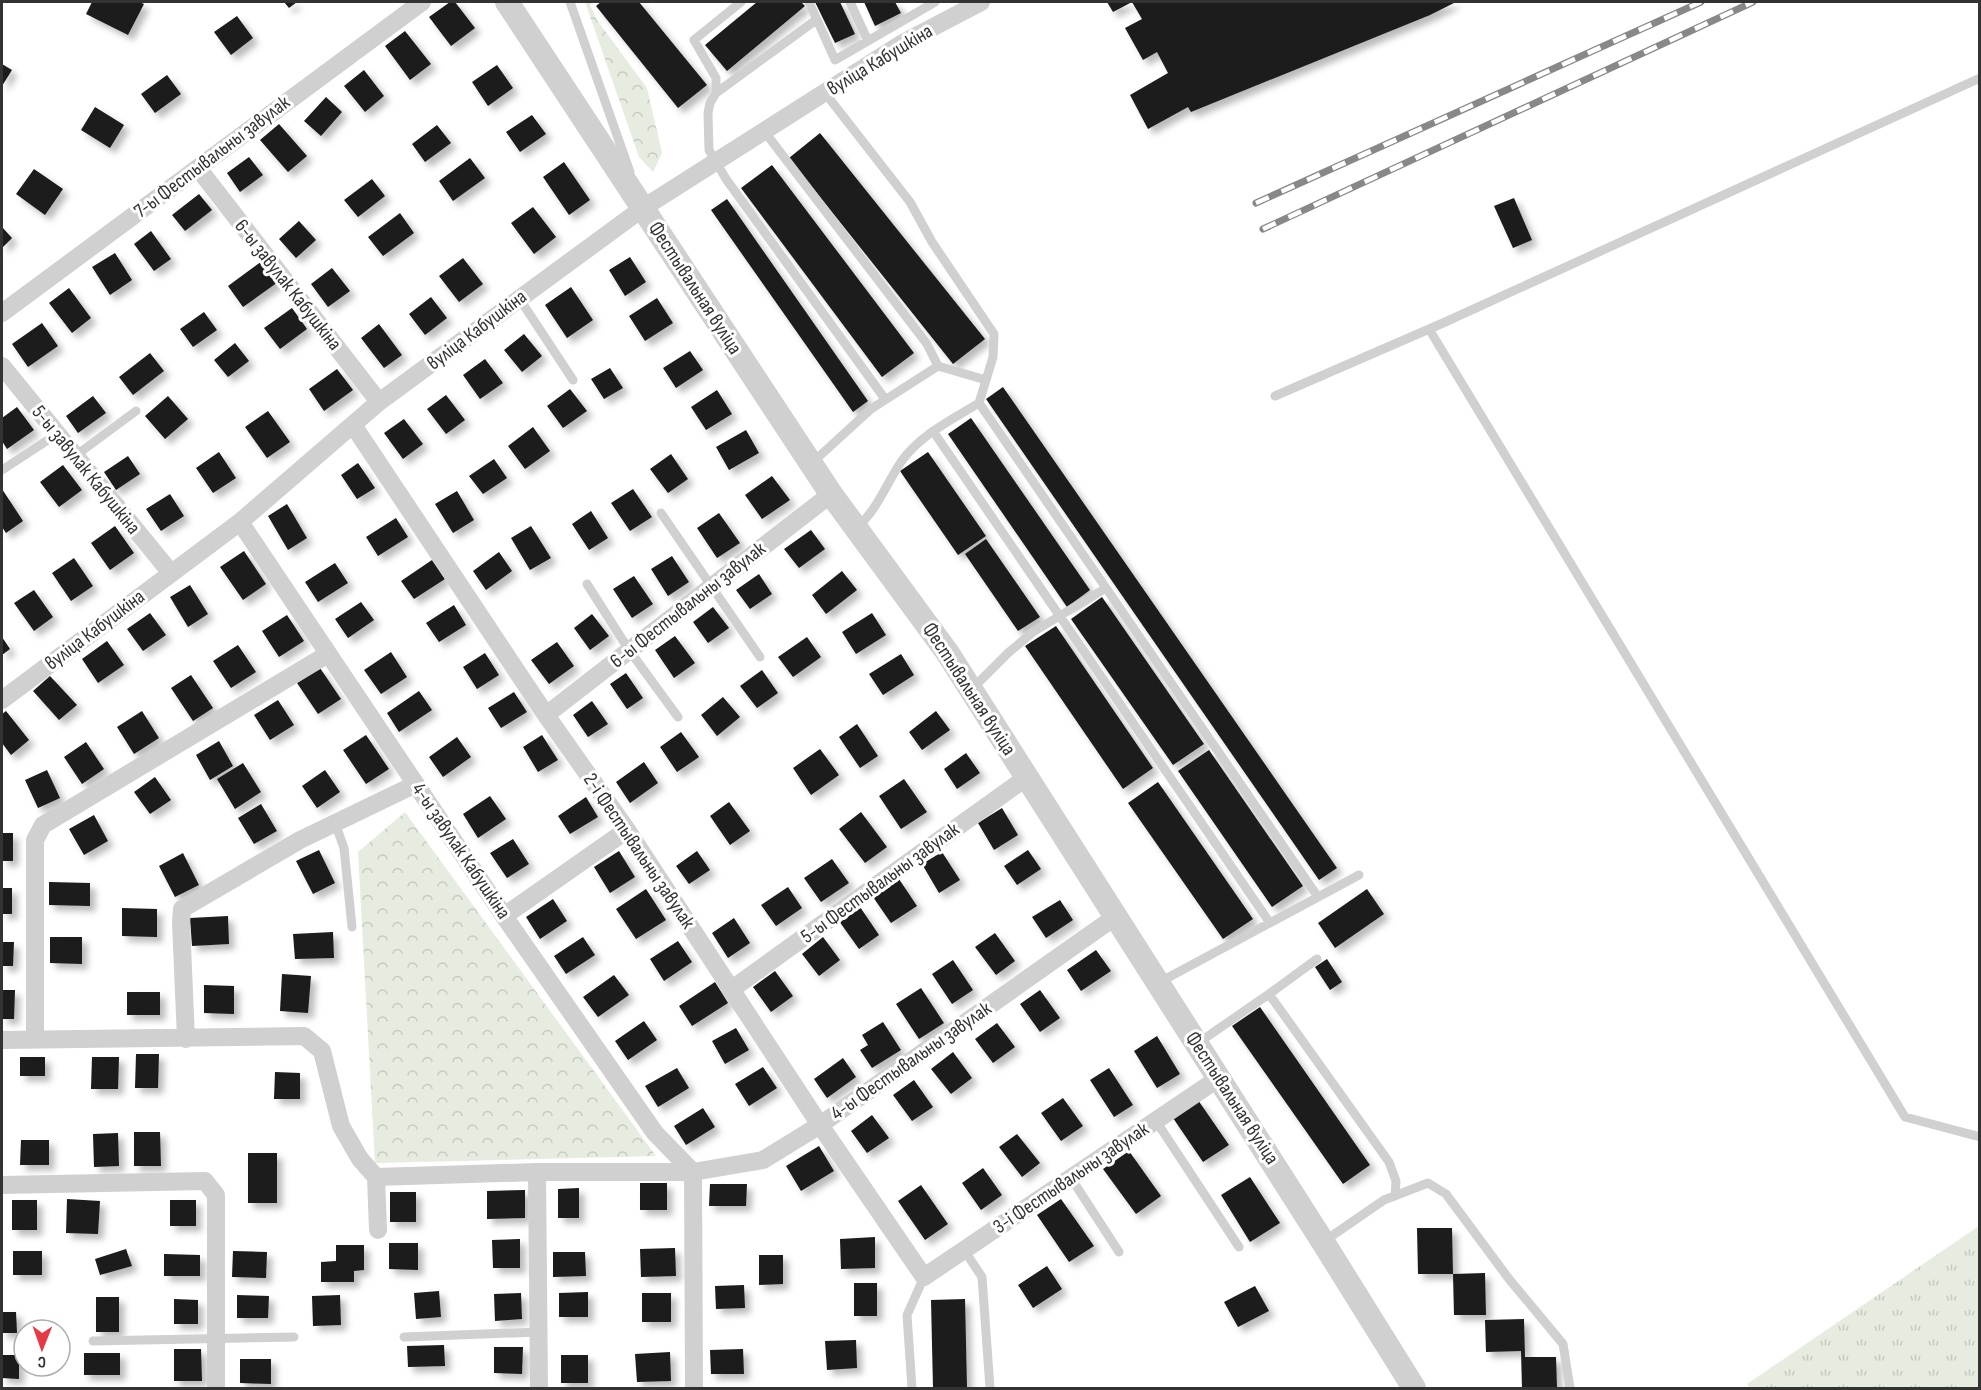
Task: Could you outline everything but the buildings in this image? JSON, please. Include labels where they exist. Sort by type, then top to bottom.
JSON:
[{"type":"street","name":"7-ы Фестывальны завулак","points":[[2,313],[422,2]]},
{"type":"street","name":"Фестывальная вуліца","points":[[507,2],[831,494],[947,652],[1323,1242],[1414,1389]]},
{"type":"street","name":"вуліца Кабушкіна","points":[[2,700],[240,522],[379,402],[643,208],[901,44],[981,2]]},
{"type":"street","name":"6-ы завулак Кабушкіна","points":[[198,168],[379,402]]},
{"type":"street","name":"5-ы завулак Кабушкіна","points":[[2,366],[171,573]]},
{"type":"street","name":"2-і Фестывальны завулак","points":[[353,425],[546,716],[627,830],[820,1125],[924,1277]]},
{"type":"street","name":"6-ы Фестывальны завулак","points":[[546,716],[831,494]]},
{"type":"street","name":"4-ы завулак Кабушкіна","points":[[240,522],[504,916],[655,1133],[693,1172]]},
{"type":"street","points":[[35,1039],[35,840],[43,825],[328,654]]},
{"type":"street","name":"5-ы Фестывальны завулак","points":[[732,989],[1027,777]]},
{"type":"street","points":[[186,1039],[182,909],[300,840],[416,784]]},
{"type":"street","points":[[504,916],[627,830]]},
{"type":"street","name":"4-ы Фестывальны завулак","points":[[376,1177],[537,1172],[693,1172],[763,1160],[820,1125],[1115,916]]},
{"type":"street","points":[[2,1040],[304,1036],[322,1051],[341,1126],[360,1159],[376,1177],[378,1230]]},
{"type":"street","name":"3-і Фестывальны завулак","points":[[924,1277],[1219,1078]]},
{"type":"street","points":[[537,1172],[539,1389]]},
{"type":"street","points":[[693,1172],[694,1389]]},
{"type":"street","points":[[2,1185],[205,1181],[216,1196],[216,1389]]},
{"type":"lane","points":[[570,2],[643,208]]},
{"type":"lane","points":[[716,93],[716,78],[694,40],[741,2]]},
{"type":"lane","points":[[809,2],[835,60],[935,2]]},
{"type":"lane","points":[[850,2],[868,41]]},
{"type":"lane","points":[[912,2],[918,12]]},
{"type":"lane","points":[[816,20],[716,93],[710,103],[708,113],[709,150],[726,179],[885,399]]},
{"type":"lane","points":[[1275,396],[1430,329],[1980,78]]},
{"type":"lane","points":[[825,93],[910,202],[932,242],[994,334],[993,357],[979,403],[925,436],[902,460],[870,515],[856,528]]},
{"type":"lane","points":[[764,131],[927,344],[938,366],[986,380]]},
{"type":"lane","points":[[519,298],[573,380]]},
{"type":"lane","points":[[1430,329],[1905,1117],[1980,1137]]},
{"type":"lane","points":[[811,464],[871,409],[938,366]]},
{"type":"lane","points":[[979,403],[1318,897]]},
{"type":"lane","points":[[75,456],[136,411]]},
{"type":"lane","points":[[933,431],[1270,923]]},
{"type":"lane","points":[[2,470],[57,434]]},
{"type":"lane","points":[[661,513],[760,657]]},
{"type":"lane","points":[[587,584],[629,651],[678,717]]},
{"type":"lane","points":[[971,690],[1033,632],[1106,588]]},
{"type":"lane","points":[[335,823],[344,848],[352,927]]},
{"type":"lane","points":[[1158,983],[1359,875]]},
{"type":"lane","points":[[1196,1044],[1317,958]]},
{"type":"lane","points":[[1269,994],[1389,1162],[1396,1181],[1395,1196]]},
{"type":"lane","points":[[1156,1121],[1239,1247]]},
{"type":"lane","points":[[1071,1178],[1119,1252]]},
{"type":"lane","points":[[1323,1242],[1384,1200],[1428,1183],[1446,1194],[1509,1278],[1563,1344],[1569,1389]]},
{"type":"lane","points":[[964,1250],[982,1277],[990,1389]]},
{"type":"lane","points":[[912,1389],[907,1315],[924,1277]]},
{"type":"lane","points":[[404,1336],[539,1332]]},
{"type":"lane","points":[[93,1341],[294,1337]]},
{"type":"green space","points":[[585,2],[593,2],[590,5],[597,20],[647,88],[662,153],[653,172],[639,157]]},
{"type":"green space","points":[[405,812],[656,1156],[375,1163],[358,852]]},
{"type":"green space","points":[[1979,1226],[1979,1388],[1750,1388],[1747,1384]]},
{"type":"railway","points":[[1256,203],[1701,2]]},
{"type":"railway","points":[[1263,229],[1753,2]]}]
